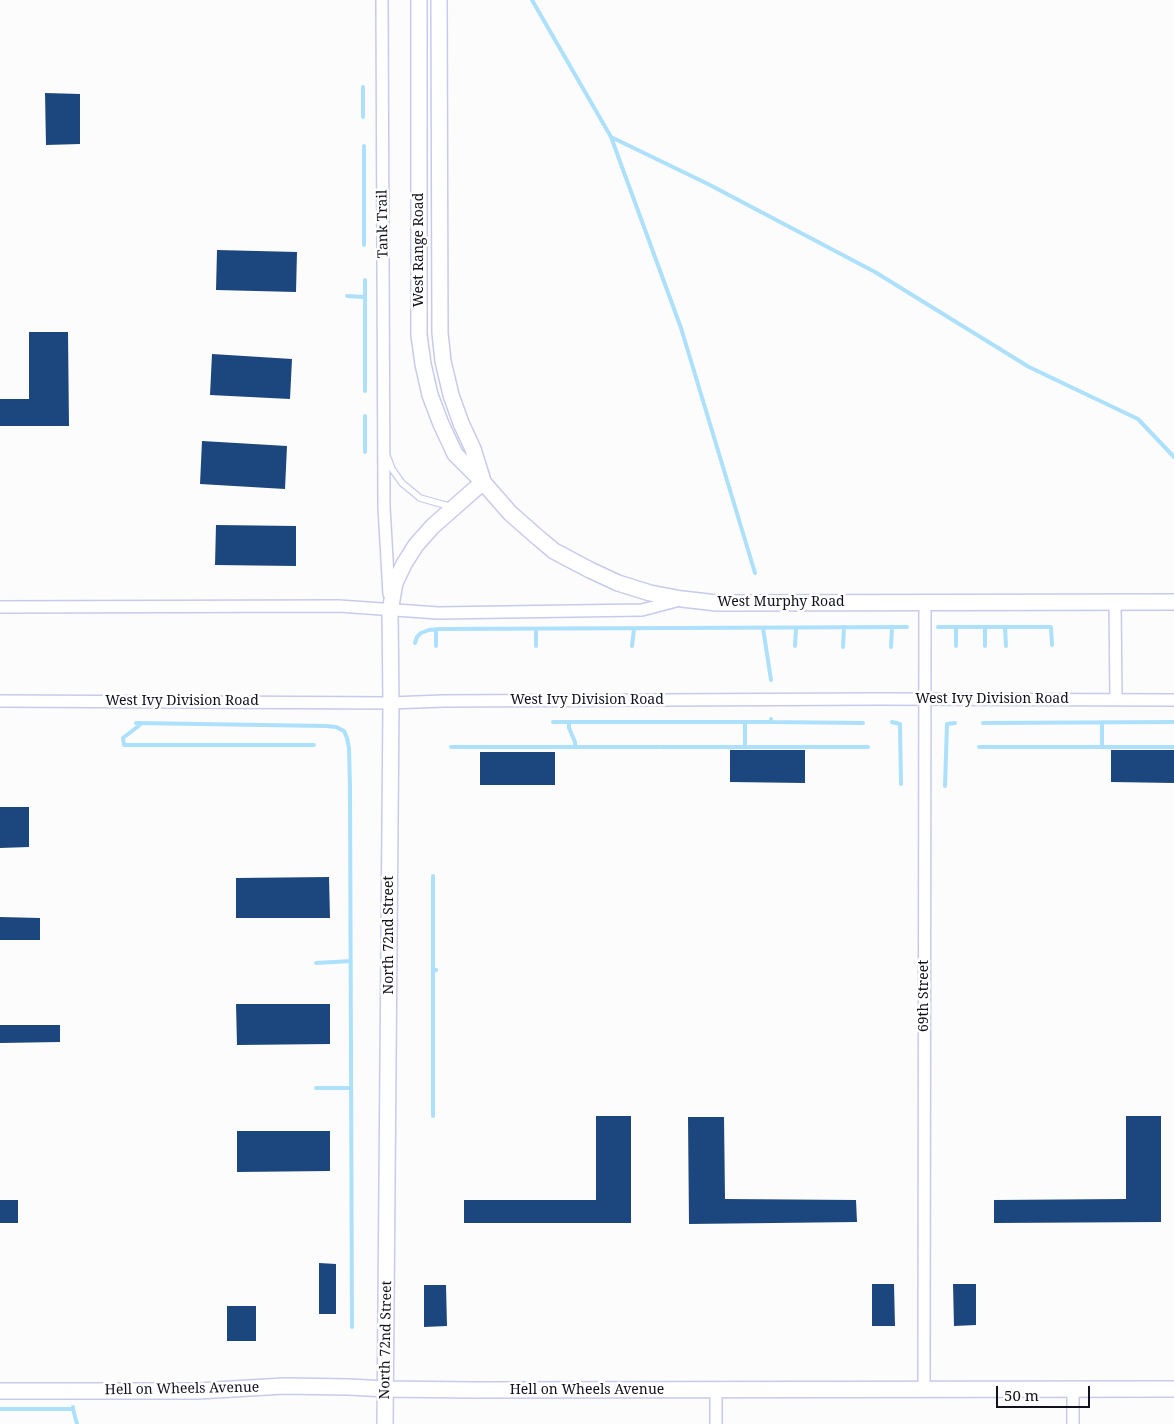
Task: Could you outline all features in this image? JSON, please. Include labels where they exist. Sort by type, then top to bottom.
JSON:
[{"type":"street","name":"Tank Trail","points":[[382,0],[384,507],[390,611]]},
{"type":"street","name":"West Range Road","points":[[419,0],[420,335],[423,364],[430,395],[441,424],[455,454],[510,513],[554,551],[618,582],[650,593],[682,599]]},
{"type":"street","name":"West Range Road","points":[[439,0],[440,333],[443,362],[451,395],[461,423],[474,449],[483,482]]},
{"type":"street","name":"North 72nd Street","points":[[385,1424],[391,703],[390,611],[395,584],[404,564],[416,545],[433,526],[483,482]]},
{"type":"street","name":"West Murphy Road","points":[[0,606],[339,606],[438,613],[642,610],[682,599],[718,603],[1174,602]]},
{"type":"street","points":[[1115,602],[1116,700]]},
{"type":"street","name":"69th Street","points":[[924,1388],[925,603]]},
{"type":"street","name":"West Ivy Division Road","points":[[0,701],[391,703],[443,701],[925,699],[1174,700]]},
{"type":"street","name":"Hell on Wheels Avenue","points":[[0,1391],[198,1391],[284,1386],[386,1389],[1174,1389]]},
{"type":"street","points":[[1073,1389],[1074,1424]]},
{"type":"street","points":[[716,1390],[716,1424]]},
{"type":"lane","name":"Tank Trail","points":[[384,449],[392,469],[402,483],[420,498],[454,508]]},
{"type":"building","points":[[45,93],[80,94],[80,144],[46,145]]},
{"type":"building","points":[[217,250],[297,252],[296,292],[216,290]]},
{"type":"building","points":[[29,332],[68,332],[69,426],[0,426],[0,399],[29,399]]},
{"type":"building","points":[[212,354],[292,359],[290,399],[210,395]]},
{"type":"building","points":[[202,441],[287,446],[285,489],[200,484]]},
{"type":"building","points":[[216,525],[296,526],[296,566],[215,565]]},
{"type":"building","points":[[730,750],[805,750],[805,783],[730,782]]},
{"type":"building","points":[[1111,750],[1174,750],[1174,783],[1111,782]]},
{"type":"building","points":[[480,752],[555,752],[555,785],[480,785]]},
{"type":"building","points":[[0,807],[29,807],[29,847],[0,848]]},
{"type":"building","points":[[329,877],[330,918],[236,918],[236,878]]},
{"type":"building","points":[[0,917],[40,918],[40,940],[0,940]]},
{"type":"building","points":[[236,1004],[330,1004],[330,1044],[237,1045]]},
{"type":"building","points":[[0,1025],[60,1025],[60,1042],[0,1043]]},
{"type":"building","points":[[596,1116],[631,1116],[631,1223],[464,1223],[464,1200],[596,1200]]},
{"type":"building","points":[[1126,1116],[1161,1116],[1161,1222],[994,1223],[994,1200],[1126,1199]]},
{"type":"building","points":[[688,1117],[724,1117],[725,1199],[856,1200],[857,1222],[689,1224]]},
{"type":"building","points":[[237,1131],[330,1131],[330,1171],[237,1172]]},
{"type":"building","points":[[0,1200],[18,1200],[18,1223],[0,1223]]},
{"type":"building","points":[[319,1263],[336,1264],[336,1314],[319,1314]]},
{"type":"building","points":[[872,1284],[894,1284],[895,1326],[872,1326]]},
{"type":"building","points":[[953,1284],[976,1284],[976,1325],[954,1326]]},
{"type":"building","points":[[424,1285],[446,1285],[447,1326],[424,1327]]},
{"type":"building","points":[[227,1306],[256,1306],[256,1341],[227,1341]]},
{"type":"waterway","points":[[532,0],[611,137],[708,184],[875,272],[1029,367],[1138,419],[1174,457]]},
{"type":"waterway","points":[[363,87],[363,117]]},
{"type":"waterway","points":[[611,137],[681,328],[755,573]]},
{"type":"waterway","points":[[364,146],[364,245]]},
{"type":"waterway","points":[[365,280],[365,391]]},
{"type":"waterway","points":[[347,296],[364,297]]},
{"type":"waterway","points":[[365,416],[365,452]]},
{"type":"waterway","points":[[843,647],[844,627]]},
{"type":"waterway","points":[[891,647],[892,627]]},
{"type":"waterway","points":[[415,643],[421,633],[439,629],[907,627]]},
{"type":"waterway","points":[[938,627],[1051,627],[1052,645]]},
{"type":"waterway","points":[[956,627],[956,646]]},
{"type":"waterway","points":[[985,627],[985,646]]},
{"type":"waterway","points":[[1005,627],[1006,646]]},
{"type":"waterway","points":[[763,628],[771,680]]},
{"type":"waterway","points":[[795,646],[796,628]]},
{"type":"waterway","points":[[536,629],[536,646]]},
{"type":"waterway","points":[[632,646],[634,629]]},
{"type":"waterway","points":[[436,630],[436,646]]},
{"type":"waterway","points":[[771,719],[771,722],[863,723]]},
{"type":"waterway","points":[[553,722],[771,722]]},
{"type":"waterway","points":[[451,747],[575,747],[569,722]]},
{"type":"waterway","points":[[661,747],[745,747],[745,722]]},
{"type":"waterway","points":[[892,722],[900,724],[901,784]]},
{"type":"waterway","points":[[983,723],[1174,722]]},
{"type":"waterway","points":[[136,723],[326,726],[336,727],[344,731],[347,738],[350,787],[352,1327]]},
{"type":"waterway","points":[[945,786],[947,724],[955,723]]},
{"type":"waterway","points":[[979,747],[1102,747],[1102,723]]},
{"type":"waterway","points":[[141,724],[123,738],[124,745],[314,745]]},
{"type":"waterway","points":[[575,747],[659,747]]},
{"type":"waterway","points":[[745,747],[868,747]]},
{"type":"waterway","points":[[1102,747],[1174,747]]},
{"type":"waterway","points":[[433,876],[433,971],[436,970]]},
{"type":"waterway","points":[[316,963],[351,961]]},
{"type":"waterway","points":[[433,971],[433,1116]]},
{"type":"waterway","points":[[316,1088],[351,1088]]},
{"type":"waterway","points":[[0,1409],[73,1409],[73,1407]]},
{"type":"waterway","points":[[73,1409],[77,1424]]}]
